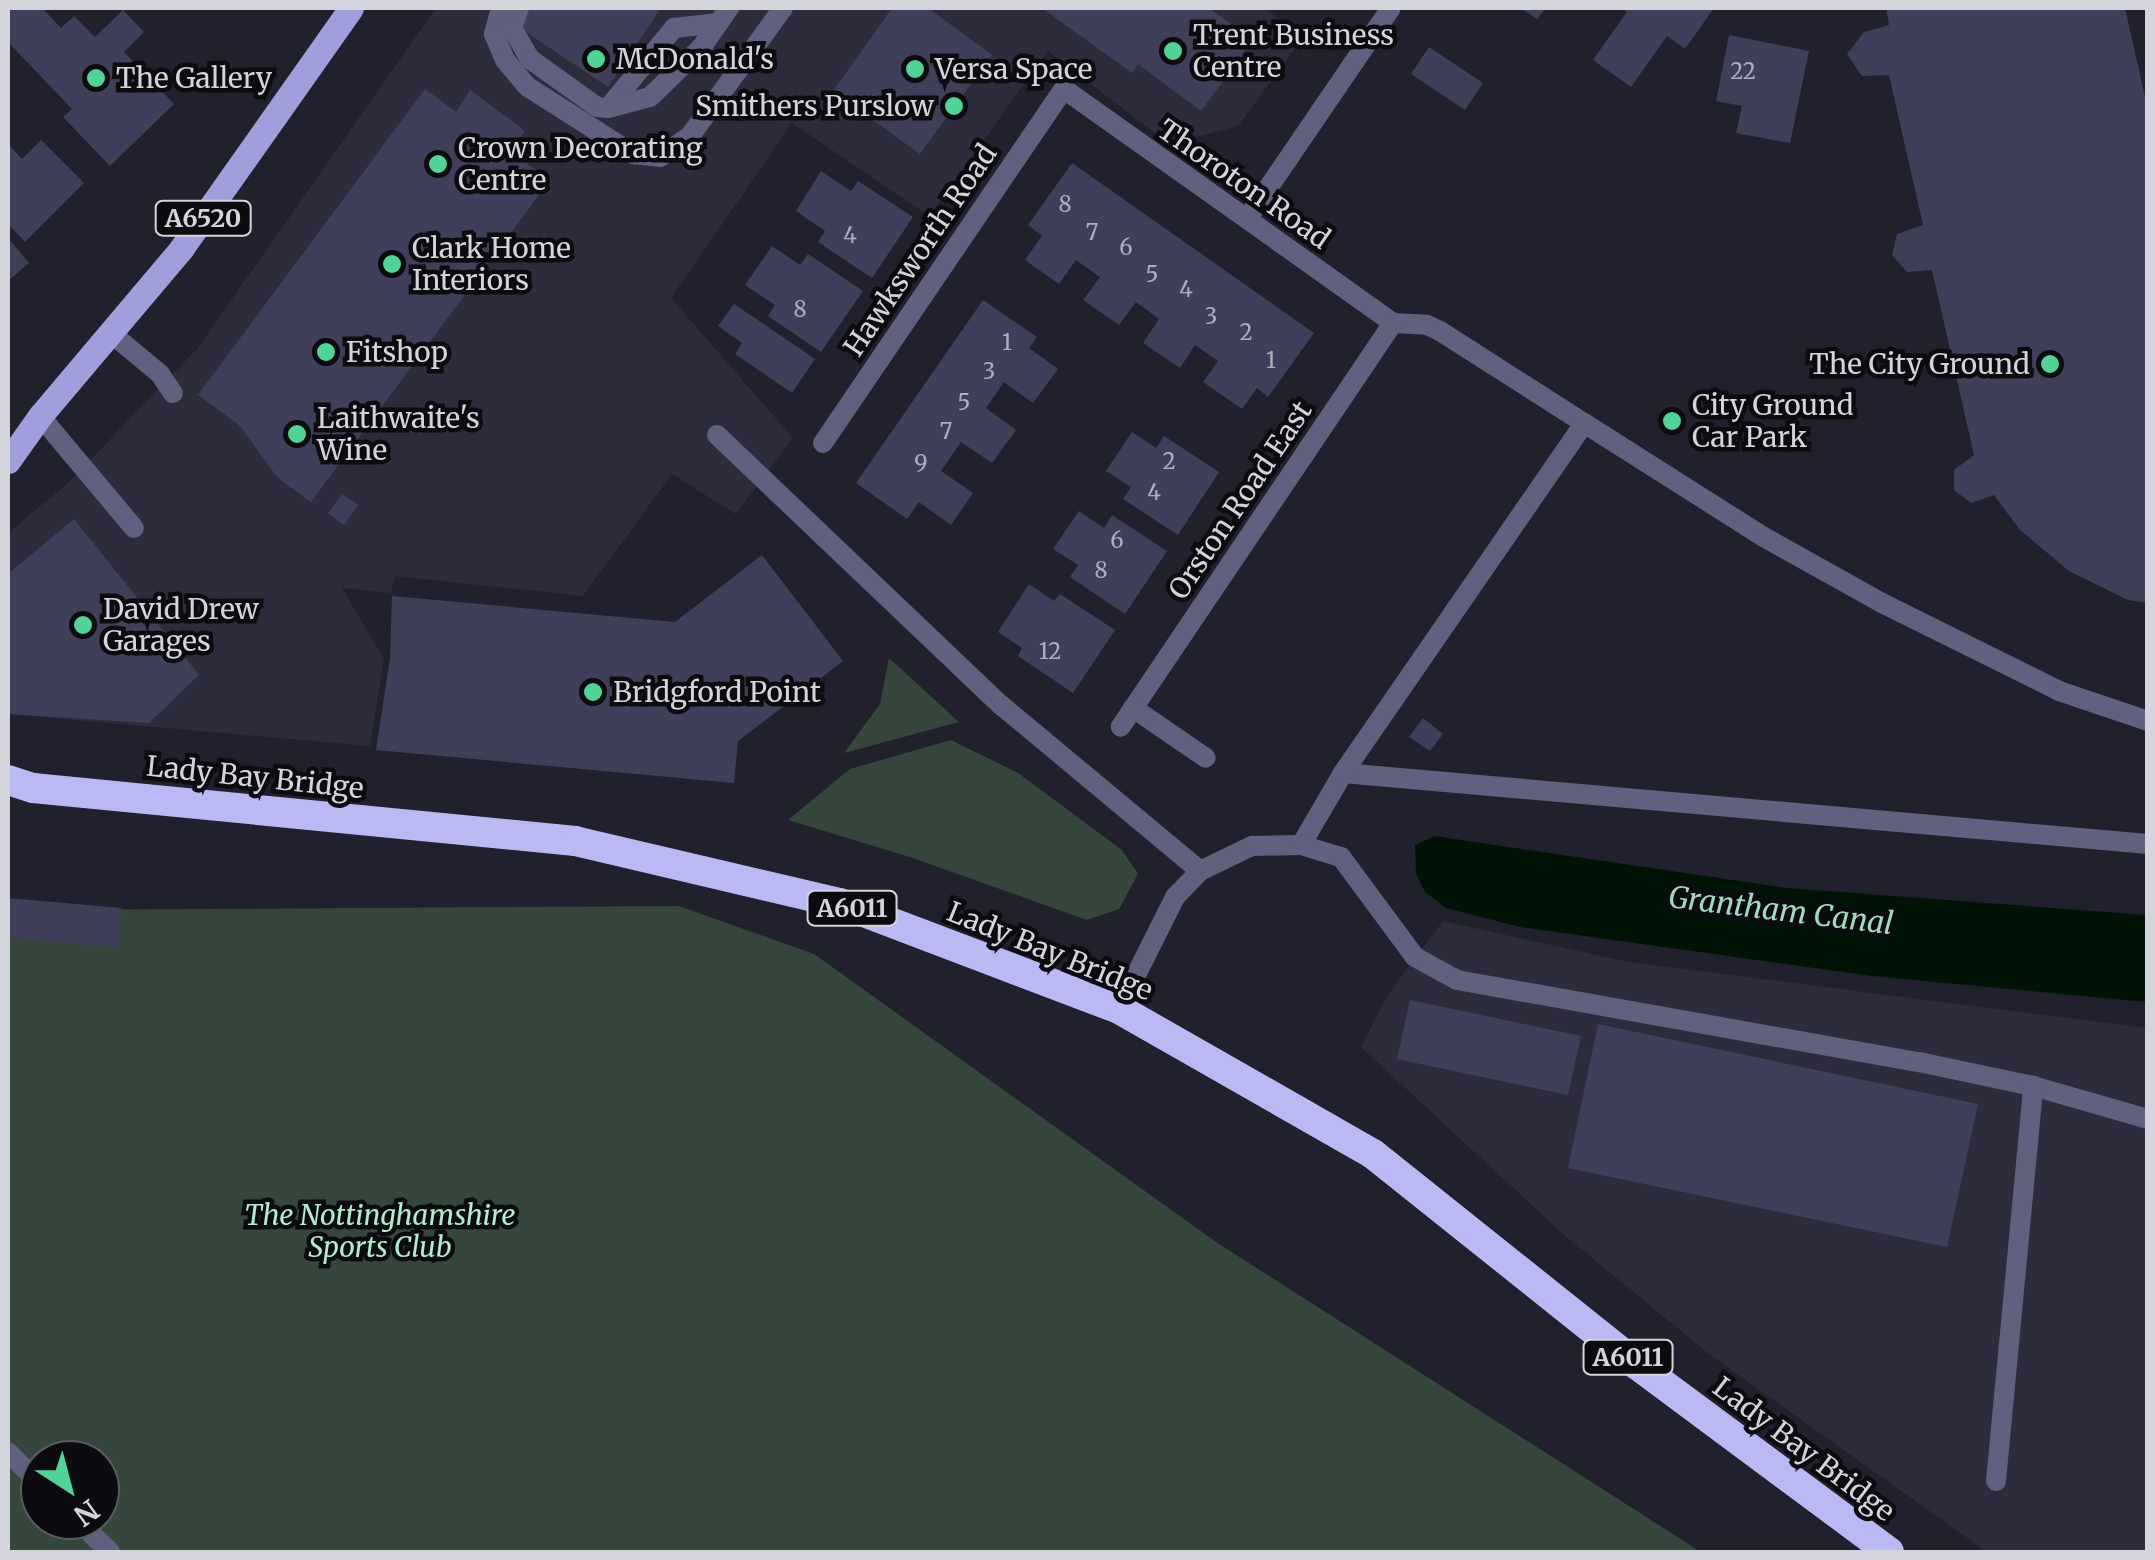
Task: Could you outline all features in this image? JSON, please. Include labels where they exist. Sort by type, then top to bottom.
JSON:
[{"type":"highway","name":"Lady Bay Bridge","points":[[16,787],[574,840],[840,904],[1120,1010],[1373,1154],[1636,1364],[1889,1552]]},
{"type":"main road","name":"A6520","points":[[8,462],[40,416],[181,249],[351,8]]},
{"type":"main road","name":"A6520","points":[[8,428],[40,416]]},
{"type":"street","points":[[500,8],[494,34],[506,60],[528,87],[633,154],[660,157],[690,136],[784,8]]},
{"type":"street","points":[[519,8],[512,28],[530,59],[597,107],[608,108],[650,97],[701,48],[724,15]]},
{"type":"street","points":[[1247,219],[1392,8]]},
{"type":"street","points":[[608,108],[674,28],[724,15]]},
{"type":"street","name":"Thoroton Road","points":[[1064,89],[1393,323]]},
{"type":"street","name":"Hawksworth Road","points":[[823,443],[1064,89]]},
{"type":"street","points":[[1393,323],[1427,325],[1440,332],[1762,536],[1882,602],[2059,691],[2148,721]]},
{"type":"street","name":"Orston Road East","points":[[1121,726],[1393,323]]},
{"type":"street","points":[[112,334],[160,374],[173,394]]},
{"type":"street","points":[[40,416],[134,528]]},
{"type":"street","points":[[1300,845],[1343,773],[1584,423]]},
{"type":"street","points":[[718,435],[1001,705],[1200,871]]},
{"type":"street","points":[[1134,708],[1206,758]]},
{"type":"street","points":[[1343,773],[2148,844]]},
{"type":"street","points":[[1120,1010],[1162,917],[1200,871],[1252,846],[1300,845],[1341,857],[1415,957],[1457,980],[1778,1036],[2033,1086],[2148,1119]]},
{"type":"street","points":[[1996,1482],[2033,1086]]},
{"type":"shaded area","points":[[436,8],[1264,8],[1304,36],[1238,126],[1169,144],[1048,51],[929,216],[792,123],[671,298],[793,438],[736,514],[672,474],[583,596],[395,576],[391,593],[342,588],[384,659],[370,746],[8,714],[8,533],[68,483],[197,349]]},
{"type":"shaded area","points":[[1443,921],[1628,962],[2147,1028],[2147,1552],[1987,1552],[1709,1354],[1563,1234],[1361,1047],[1387,996]]},
{"type":"green space","points":[[889,658],[959,722],[844,753],[880,704]]},
{"type":"green space","points":[[951,740],[1018,773],[1122,850],[1138,874],[1119,909],[1087,920],[910,857],[788,820],[850,769]]},
{"type":"green space","name":"The Nottinghamshire Sports Club","points":[[8,906],[39,910],[679,906],[814,954],[1216,1242],[1701,1552],[8,1552]]},
{"type":"water","name":"Grantham Canal","points":[[1434,836],[1787,888],[2147,915],[2147,1002],[1872,976],[1520,927],[1446,908],[1425,892],[1416,874],[1415,845]]},
{"type":"building","name":"The Gallery","points":[[8,8],[42,8],[61,28],[74,16],[95,37],[123,10],[144,32],[124,52],[174,104],[110,166],[63,117],[72,109],[8,42]]},
{"type":"building","name":"McDonald's","points":[[529,8],[661,8],[608,87],[523,30],[522,18]]},
{"type":"building","name":"Versa Space","points":[[892,8],[928,8],[992,55],[920,154],[833,91]]},
{"type":"building","name":"Trent Business Centre","points":[[1042,8],[1209,8],[1253,40],[1201,111],[1138,64],[1132,73]]},
{"type":"building","points":[[1520,8],[1546,8],[1537,19]]},
{"type":"building","points":[[1621,8],[1714,8],[1685,49],[1667,36],[1631,87],[1593,60],[1627,12]]},
{"type":"building","name":"The City Ground","points":[[1886,8],[2125,8],[2148,110],[2148,603],[2128,600],[2069,571],[2020,530],[1994,495],[1971,503],[1954,490],[1954,470],[1974,455],[1932,270],[1907,272],[1892,255],[1897,234],[1923,225],[1889,75],[1862,76],[1847,54],[1864,32],[1889,25]]},
{"type":"building","points":[[1729,35],[1809,51],[1790,143],[1736,133],[1742,106],[1716,101]]},
{"type":"building","points":[[1429,47],[1483,83],[1465,110],[1411,74]]},
{"type":"building","points":[[425,89],[456,112],[470,90],[525,131],[510,151],[550,180],[311,502],[278,478],[239,425],[198,395]]},
{"type":"building","points":[[41,140],[84,183],[25,242],[8,224],[8,144],[22,159]]},
{"type":"building","points":[[1072,163],[1314,333],[1268,397],[1257,388],[1242,409],[1203,382],[1218,361],[1195,345],[1180,368],[1143,343],[1159,319],[1136,302],[1119,325],[1083,300],[1100,277],[1076,260],[1059,284],[1025,260],[1042,236],[1028,225]]},
{"type":"building","points":[[821,171],[851,191],[858,181],[913,217],[872,278],[818,242],[825,231],[796,211]]},
{"type":"building","points":[[8,238],[29,263],[8,281]]},
{"type":"building","points":[[772,246],[800,265],[808,254],[863,291],[821,352],[768,316],[775,305],[745,285]]},
{"type":"building","points":[[983,300],[1037,337],[1029,348],[1058,369],[1033,403],[1004,382],[986,408],[1016,430],[992,463],[961,442],[941,471],[973,493],[951,525],[919,502],[907,519],[856,483]]},
{"type":"building","points":[[734,304],[815,359],[792,393],[735,354],[742,343],[718,326]]},
{"type":"building","points":[[1132,432],[1156,448],[1164,436],[1219,472],[1178,535],[1123,499],[1131,487],[1106,471]]},
{"type":"building","points":[[342,494],[358,505],[344,525],[328,513]]},
{"type":"building","points":[[1079,511],[1104,528],[1112,515],[1167,551],[1125,614],[1070,577],[1078,565],[1053,549]]},
{"type":"building","name":"David Drew Garages","points":[[74,519],[199,675],[149,723],[8,714],[8,574]]},
{"type":"building","name":"Bridgford Point","points":[[762,555],[843,661],[738,741],[734,783],[376,750],[390,658],[392,596],[675,622]]},
{"type":"building","points":[[1029,584],[1054,601],[1060,594],[1115,630],[1073,693],[1018,656],[1022,648],[998,632]]},
{"type":"building","points":[[1423,718],[1443,734],[1430,751],[1409,737]]},
{"type":"building","points":[[8,898],[121,908],[118,947],[8,938]]},
{"type":"building","points":[[1410,1000],[1581,1036],[1568,1095],[1397,1059]]},
{"type":"building","points":[[1598,1024],[1978,1104],[1947,1247],[1568,1168]]},
{"type":"place","name":"Trent Business Centre","points":[[1173,51]]},
{"type":"place","name":"McDonald's","points":[[596,59]]},
{"type":"place","name":"Versa Space","points":[[915,69]]},
{"type":"place","name":"The Gallery","points":[[96,78]]},
{"type":"place","name":"Smithers Purslow","points":[[954,106]]},
{"type":"place","name":"Crown Decorating Centre","points":[[438,164]]},
{"type":"place","name":"Clark Home Interiors","points":[[392,264]]},
{"type":"place","name":"Fitshop","points":[[326,352]]},
{"type":"place","name":"The City Ground","points":[[2050,364]]},
{"type":"place","name":"City Ground Car Park","points":[[1672,421]]},
{"type":"place","name":"Laithwaite's Wine","points":[[297,434]]},
{"type":"place","name":"David Drew Garages","points":[[83,625]]},
{"type":"place","name":"Bridgford Point","points":[[593,692]]}]
